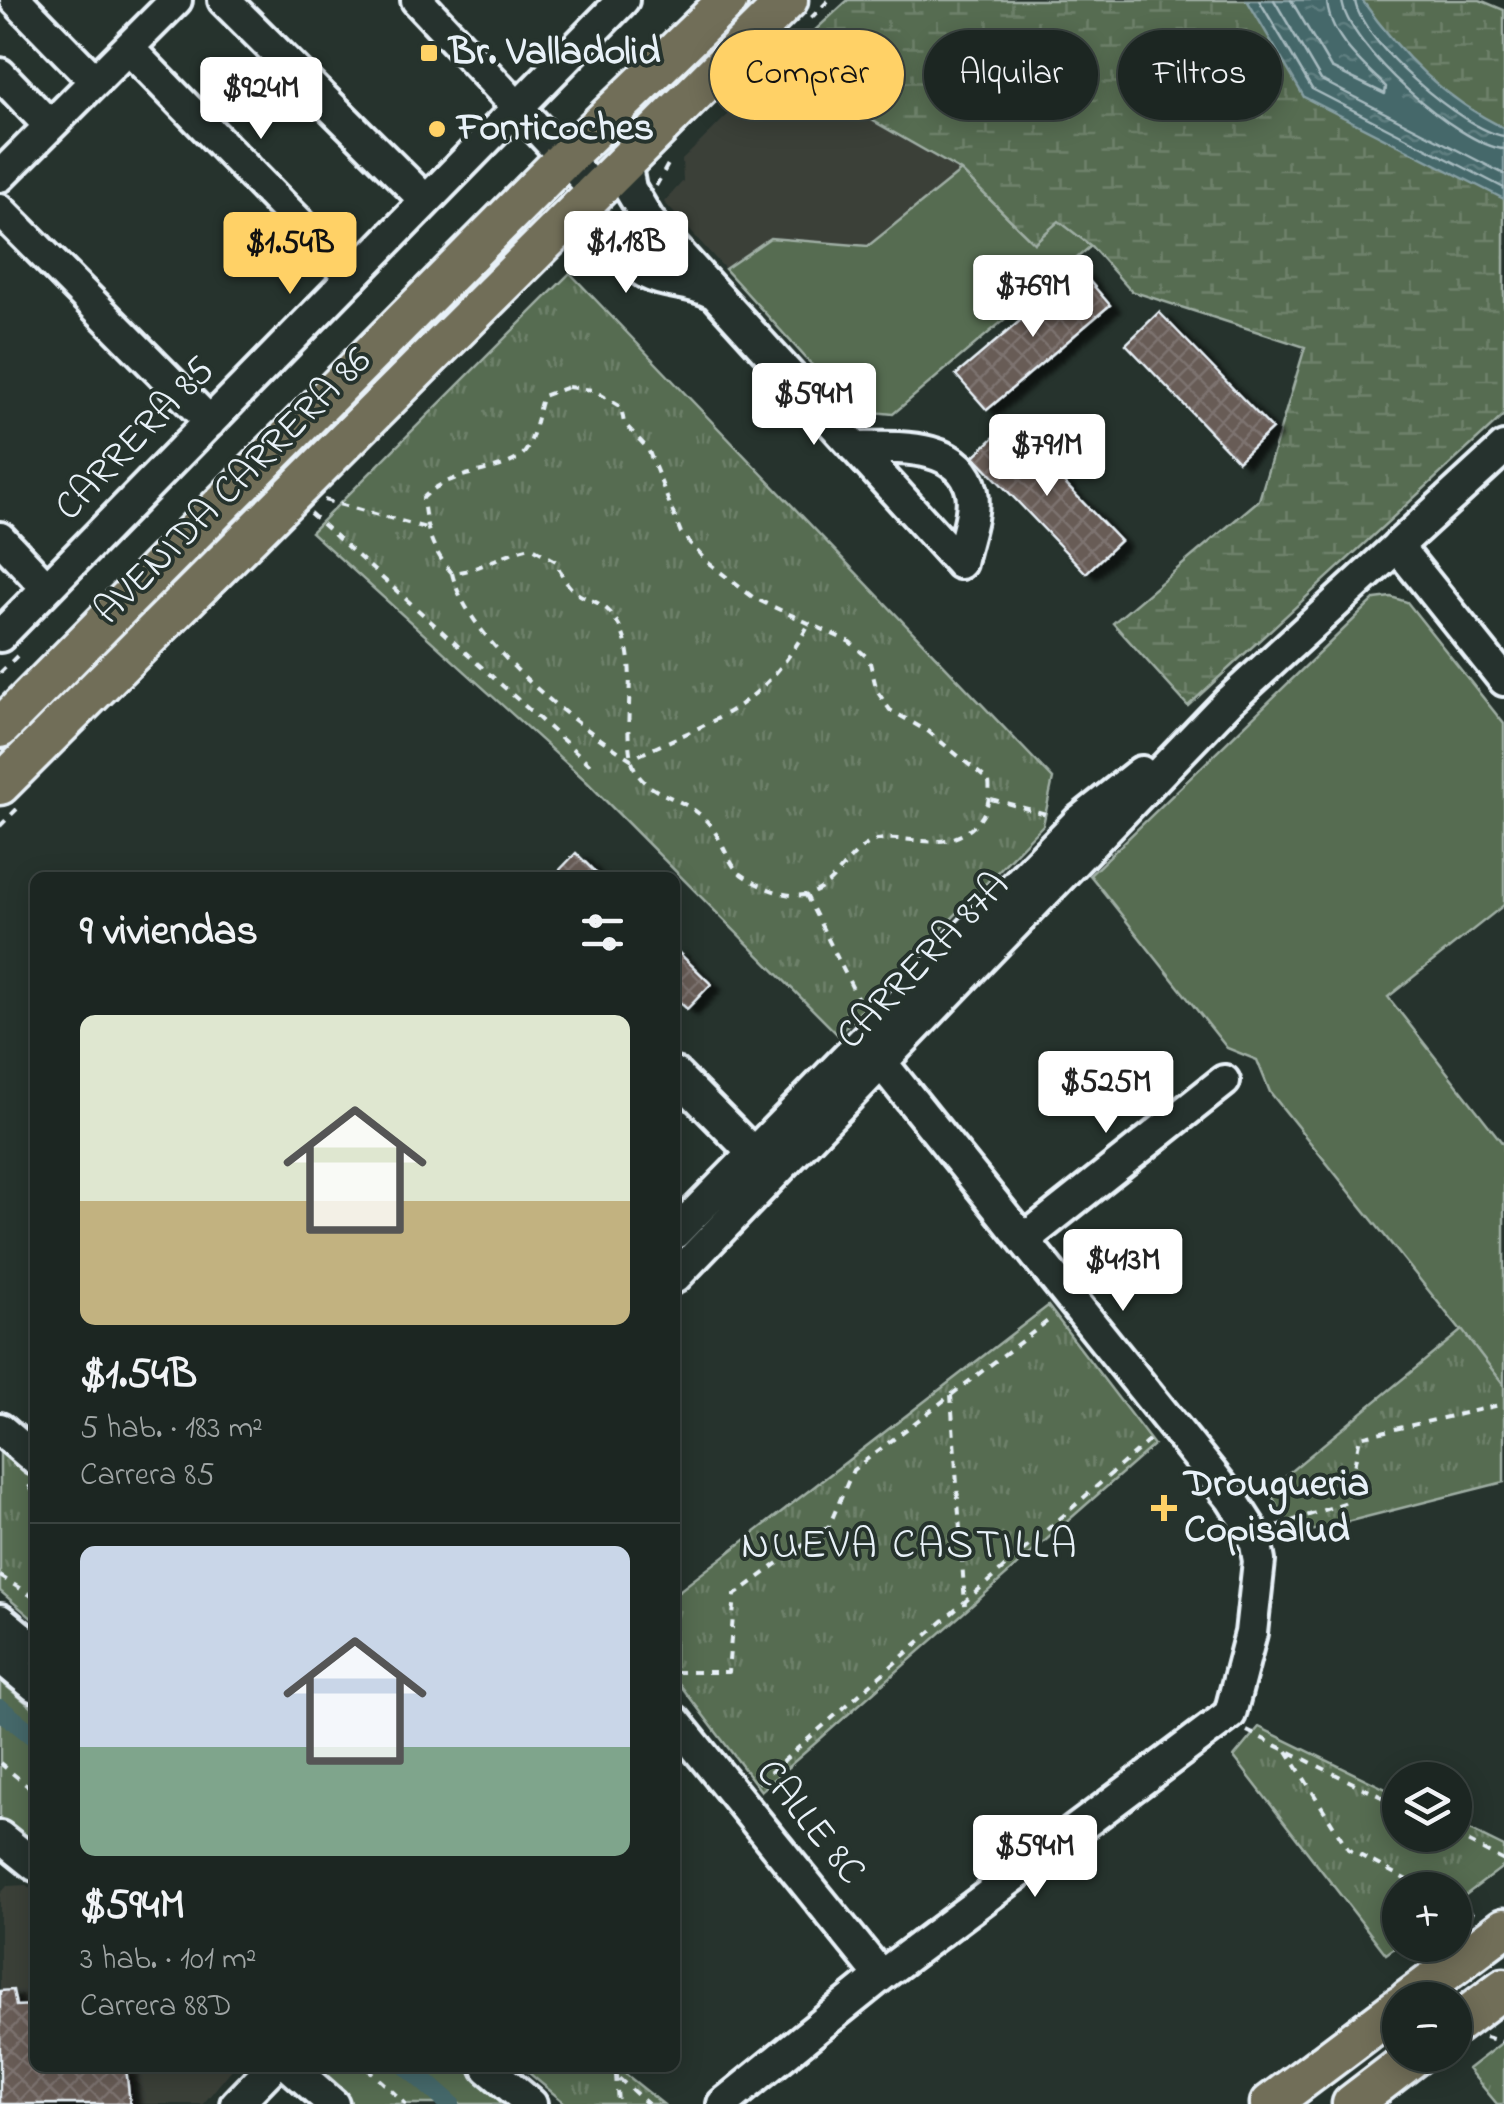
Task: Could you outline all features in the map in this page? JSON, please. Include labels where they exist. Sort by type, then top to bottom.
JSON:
[{"type":"main road","name":"AVENIDA CARRERA 86","points":[[0,728],[565,158],[728,0]]},
{"type":"main road","name":"AVENIDA CARRERA 86","points":[[0,785],[788,0]]},
{"type":"main road","points":[[1428,1982],[1494,1924]]},
{"type":"main road","points":[[1472,2013],[1504,1988]]},
{"type":"main road","points":[[1270,2104],[1382,2020]]},
{"type":"main road","points":[[1352,2104],[1394,2072]]},
{"type":"street","points":[[16,0],[94,81]]},
{"type":"street","points":[[224,0],[426,201]]},
{"type":"street","points":[[416,0],[565,158],[589,218],[650,276],[685,280],[714,293]]},
{"type":"street","name":"CARRERA 85","points":[[0,636],[623,0]]},
{"type":"street","points":[[0,176],[128,48],[161,5]]},
{"type":"street","points":[[128,48],[352,277]]},
{"type":"street","points":[[0,74],[50,126]]},
{"type":"street","points":[[625,161],[630,189],[642,212],[854,448],[960,563],[972,504],[966,479],[930,450],[854,448]]},
{"type":"street","points":[[0,210],[210,422]]},
{"type":"street","name":"CARRERA 87A","points":[[680,1228],[1230,701],[1504,448]]},
{"type":"street","points":[[0,538],[48,588]]},
{"type":"street","points":[[1396,546],[1504,680]]},
{"type":"street","name":"CARRERA 87A","points":[[680,1271],[874,1044],[1078,822],[1230,701]]},
{"type":"street","points":[[723,2104],[882,1976],[1230,1714],[1250,1633],[1258,1561],[1254,1534],[1171,1421],[874,1044]]},
{"type":"street","points":[[680,1079],[753,1154]]},
{"type":"street","points":[[1025,1238],[1224,1081]]},
{"type":"street","points":[[0,1429],[30,1469]]},
{"type":"street","points":[[0,1620],[30,1645]]},
{"type":"street","points":[[0,1657],[30,1682]]},
{"type":"street","name":"CALLE 8C","points":[[680,1727],[739,1800],[793,1849],[882,1976]]},
{"type":"street","points":[[2,1844],[30,1861]]},
{"type":"street","points":[[236,2104],[267,2072]]},
{"type":"street","points":[[297,2072],[334,2104]]},
{"type":"street","points":[[493,2072],[531,2104]]},
{"type":"path","points":[[568,386],[593,390],[620,408],[624,422],[648,449],[681,533],[706,561],[744,592],[850,642],[869,659],[878,691],[890,710],[959,754],[989,781],[992,799],[985,816],[963,836],[935,842],[877,840],[849,858],[829,882],[806,895],[771,891],[737,871],[718,830],[695,810],[646,787],[631,759],[560,708],[475,626],[458,600],[452,573],[433,552],[423,498],[438,482],[480,468],[508,466],[527,449],[543,396],[568,386]]},
{"type":"path","points":[[323,499],[426,528]]},
{"type":"path","points":[[310,513],[594,768]]},
{"type":"path","points":[[452,573],[482,570],[506,552],[531,547],[556,560],[564,581],[579,598],[600,603],[618,623],[628,658],[631,759]]},
{"type":"path","points":[[631,759],[723,718],[762,692],[785,668],[810,623]]},
{"type":"path","points":[[992,799],[1078,822]]},
{"type":"path","points":[[806,895],[874,1044]]},
{"type":"path","points":[[680,1672],[728,1672],[735,1595],[829,1526],[852,1470],[1074,1300]]},
{"type":"path","points":[[950,1395],[964,1605]]},
{"type":"path","points":[[1254,1534],[1347,1502],[1360,1437],[1504,1404]]},
{"type":"path","points":[[739,1800],[1171,1421]]},
{"type":"path","points":[[0,1576],[30,1595]]},
{"type":"path","points":[[1243,1729],[1382,1797]]},
{"type":"path","points":[[1287,1751],[1348,1849],[1392,1872]]},
{"type":"path","points":[[0,1763],[30,1788]]},
{"type":"path","points":[[1472,1844],[1504,1861]]},
{"type":"path","points":[[371,2072],[406,2104]]},
{"type":"path","points":[[612,2072],[648,2104]]},
{"type":"path","points":[[616,2075],[618,2104]]},
{"type":"shaded area","points":[[723,120],[871,120],[961,171],[868,246],[770,238],[725,269],[664,202],[683,181],[682,160]]},
{"type":"shaded area","points":[[7,1886],[30,1888],[30,2072],[230,2072],[203,2104],[0,2104],[0,1894]]},
{"type":"green space","points":[[848,0],[1480,0],[1504,10],[1504,415],[1188,706],[1113,623],[1259,500],[1305,347],[1131,291],[1091,246],[1059,221],[1034,243],[961,171],[872,120],[904,120],[904,30],[815,30]]},
{"type":"green space","points":[[961,171],[1034,243],[1059,220],[1091,246],[893,414],[853,410],[725,269],[770,238],[868,246]]},
{"type":"green space","points":[[570,273],[1053,779],[1043,825],[838,1035],[585,780],[311,532]]},
{"type":"green space","points":[[1391,597],[1407,602],[1504,724],[1504,905],[1388,997],[1504,1145],[1504,1385],[1270,1092],[1257,1060],[1227,1048],[1090,875],[1375,599]]},
{"type":"green space","points":[[1048,1306],[1154,1445],[761,1791],[680,1685],[680,1590]]},
{"type":"green space","points":[[1462,1330],[1504,1385],[1504,1482],[1291,1536],[1269,1489]]},
{"type":"green space","points":[[0,1430],[30,1457],[30,1617],[0,1591]]},
{"type":"green space","points":[[0,1681],[30,1706],[30,1843],[0,1818]]},
{"type":"green space","points":[[1259,1727],[1382,1787],[1382,1852],[1472,1852],[1472,1831],[1504,1847],[1504,1866],[1472,1890],[1472,1872],[1382,1872],[1382,1949],[1234,1757]]},
{"type":"green space","points":[[1504,2041],[1504,2104],[1497,2104],[1470,2072],[1472,2066]]},
{"type":"green space","points":[[308,2072],[469,2072],[507,2104],[347,2104]]},
{"type":"green space","points":[[528,2072],[623,2072],[663,2104],[566,2104]]},
{"type":"water","points":[[1247,0],[1362,0],[1425,73],[1462,103],[1504,128],[1504,199],[1304,97],[1282,60],[1282,30],[1265,30]]},
{"type":"building","points":[[1080,270],[1110,305],[987,410],[956,375]]},
{"type":"building","points":[[1159,312],[1272,429],[1238,461],[1126,344]]},
{"type":"building","points":[[1008,424],[1120,541],[1086,573],[974,456]]},
{"type":"building","points":[[576,853],[595,872],[558,872]]},
{"type":"building","points":[[680,954],[711,984],[687,1009],[680,1003]]},
{"type":"building","points":[[13,1990],[16,2006],[30,2005],[30,2072],[126,2072],[130,2104],[0,2104],[0,1991]]},
{"type":"waterway","points":[[0,1709],[30,1733]]},
{"type":"waterway","points":[[414,2072],[450,2104]]},
{"type":"place","name":"Br. Valladolid","points":[[429,53]]},
{"type":"place","name":"Fonticoches","points":[[437,129]]},
{"type":"place","name":"Drougueria Copisalud","points":[[1164,1508]]},
{"type":"district","name":"NUEVA CASTILLA","points":[[910,1546]]}]
